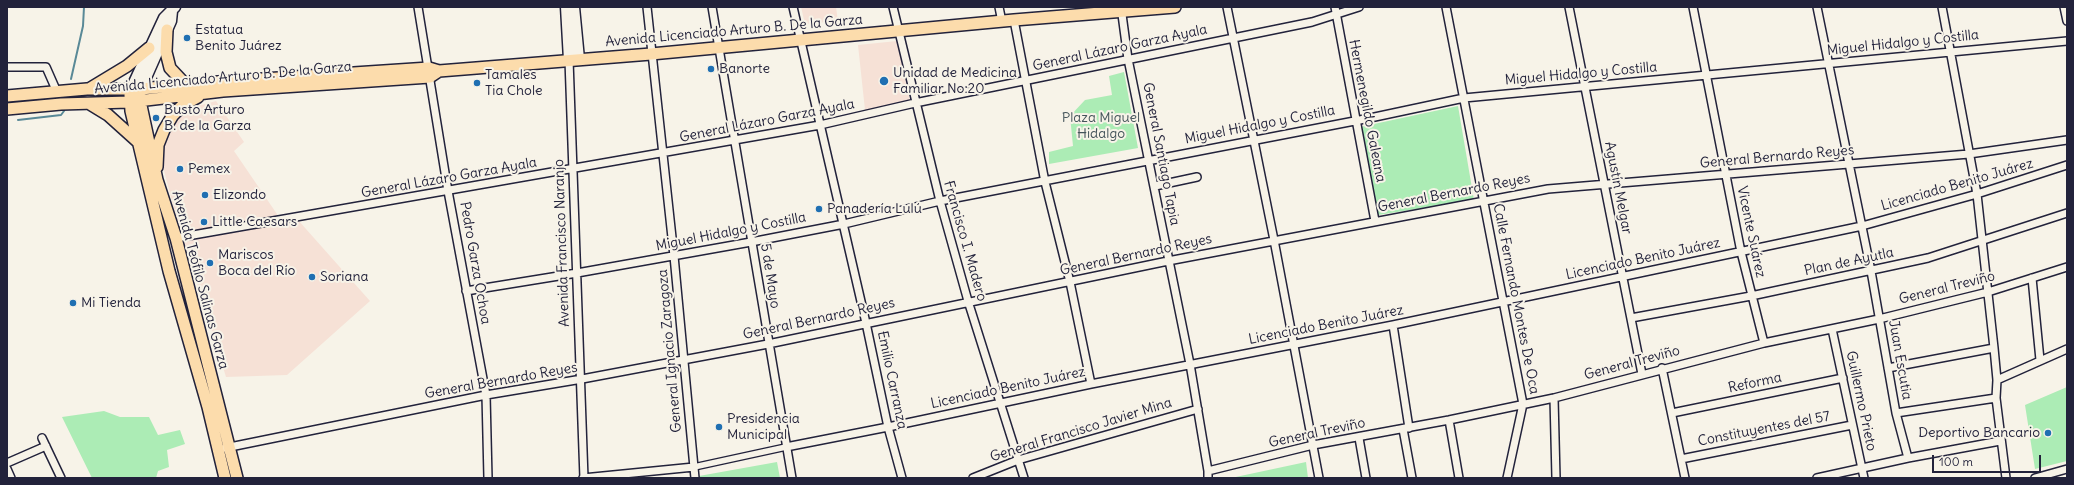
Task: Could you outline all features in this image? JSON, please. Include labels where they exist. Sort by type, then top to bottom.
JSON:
[{"type":"main road","name":"Avenida Francisco Naranjo","points":[[566,7],[574,60]]},
{"type":"main road","name":"Avenida Francisco Naranjo","points":[[574,7],[574,60]]},
{"type":"main road","name":"Avenida Licenciado Arturo B. De la Garza","points":[[7,109],[62,104],[134,101],[432,72],[800,41],[1122,10],[1175,7]]},
{"type":"main road","points":[[136,89],[167,30],[174,9]]},
{"type":"main road","points":[[136,89],[149,48],[164,18],[174,9]]},
{"type":"main road","points":[[167,30],[166,52],[170,68],[186,85]]},
{"type":"main road","points":[[87,90],[127,66],[149,48]]},
{"type":"main road","name":"Avenida Licenciado Arturo B. De la Garza","points":[[7,96],[87,90],[136,89],[432,72]]},
{"type":"main road","name":"Avenida Teófilo Salinas Garza","points":[[136,89],[134,101],[138,142],[169,271],[224,448],[237,478]]},
{"type":"main road","points":[[157,180],[158,145],[164,130],[173,115],[183,105],[202,94]]},
{"type":"main road","points":[[7,109],[31,95]]},
{"type":"main road","name":"Avenida Teófilo Salinas Garza","points":[[134,101],[176,238],[224,448],[225,478]]},
{"type":"main road","points":[[90,104],[108,115],[138,142]]},
{"type":"main road","points":[[169,271],[183,268]]},
{"type":"street","name":"Pedro Garza Ochoa","points":[[418,7],[432,72],[448,191],[486,395],[488,478]]},
{"type":"street","name":"General Ignacio Zaragoza","points":[[647,7],[674,256],[695,478]]},
{"type":"street","name":"5 de Mayo","points":[[712,7],[736,141],[751,242],[792,478]]},
{"type":"street","name":"Emilio Carranza","points":[[793,7],[844,224],[888,427],[902,478]]},
{"type":"street","name":"Francisco I. Madero","points":[[893,7],[940,201],[968,301],[1024,478]]},
{"type":"street","points":[[999,7],[1002,22]]},
{"type":"street","points":[[1227,7],[1274,240],[1319,478]]},
{"type":"street","name":"General Lázaro Garza Ayala","points":[[176,238],[663,154],[820,125],[916,103],[1232,37],[1312,22],[1335,10],[1359,7]]},
{"type":"street","name":"Calle Fernando Montes De Oca","points":[[1446,7],[1523,404],[1507,478]]},
{"type":"street","name":"Agustín Melgar","points":[[1569,7],[1621,276],[1642,374]]},
{"type":"street","name":"Vicente Suárez","points":[[1693,7],[1741,252],[1764,343]]},
{"type":"street","name":"Juan Escutia","points":[[1817,7],[1871,271],[1896,413],[1908,458]]},
{"type":"street","points":[[1942,7],[1977,194],[1997,380],[1996,398],[2000,442],[2006,478]]},
{"type":"street","points":[[2064,7],[2067,21]]},
{"type":"street","name":"General Santiago Tapia","points":[[1122,10],[1128,59],[1150,160],[1168,261],[1190,364],[1208,474]]},
{"type":"street","name":"Hermenegildo Galeana","points":[[1335,10],[1355,120],[1376,221]]},
{"type":"street","points":[[1014,20],[1046,182],[1070,282],[1091,384]]},
{"type":"street","name":"Miguel Hidalgo y Costilla","points":[[466,290],[577,273],[751,242],[844,224],[940,201],[1046,182],[1464,98],[2067,41]]},
{"type":"street","name":"Avenida Francisco Naranjo","points":[[574,60],[574,169],[584,478]]},
{"type":"street","points":[[7,67],[46,67],[57,92]]},
{"type":"street","name":"General Bernardo Reyes","points":[[224,448],[486,395],[582,380],[768,344],[968,301],[1070,282],[1168,261],[1548,188],[1726,175],[1969,154],[2067,140]]},
{"type":"street","name":"Licenciado Benito Juárez","points":[[584,478],[694,467],[1091,384],[1393,325],[1741,252],[1862,226],[1977,194],[2067,165]]},
{"type":"street","points":[[1155,186],[1197,177]]},
{"type":"street","name":"Plan de Ayutla","points":[[1631,318],[1751,296],[1928,258],[2067,213]]},
{"type":"street","name":"General Treviño","points":[[1208,474],[1313,445],[1359,438],[1554,398],[1662,368],[1764,343],[1879,319],[1988,292],[2067,267]]},
{"type":"street","points":[[2032,278],[2040,360]]},
{"type":"street","points":[[1393,325],[1412,478]]},
{"type":"street","name":"Guillermo Prieto","points":[[1832,329],[1864,478]]},
{"type":"street","points":[[1888,368],[1994,348]]},
{"type":"street","points":[[1997,380],[2067,349]]},
{"type":"street","points":[[1662,368],[1685,478]]},
{"type":"street","name":"Reforma","points":[[1672,413],[1843,378]]},
{"type":"street","points":[[1554,398],[1556,478]]},
{"type":"street","points":[[1896,413],[1996,398]]},
{"type":"street","name":"General Francisco Javier Mina","points":[[973,478],[1018,460],[1198,409]]},
{"type":"street","points":[[1449,420],[1459,478]]},
{"type":"street","name":"Constituyentes del 57","points":[[1681,459],[1852,425]]},
{"type":"street","points":[[42,438],[60,478]]},
{"type":"street","points":[[1359,438],[1366,478]]},
{"type":"street","points":[[1817,478],[1908,458],[2000,442]]},
{"type":"street","points":[[7,463],[46,446]]},
{"type":"street","points":[[7,469],[11,478]]},
{"type":"street","points":[[2035,478],[2067,469]]},
{"type":"shaded area","points":[[801,7],[836,7],[838,21],[805,24]]},
{"type":"shaded area","name":"Unidad de Medicina Familiar No:20","points":[[897,41],[910,101],[865,110],[858,45]]},
{"type":"shaded area","points":[[216,101],[244,142],[234,151],[279,217],[298,220],[370,301],[287,375],[226,377],[173,205],[162,163],[162,144],[176,121],[185,111]]},
{"type":"green space","name":"Plaza Miguel Hidalgo","points":[[1124,72],[1138,148],[1049,164],[1049,152],[1073,146],[1070,116],[1085,100],[1112,95],[1109,76]]},
{"type":"green space","points":[[1458,106],[1474,200],[1378,215],[1360,127]]},
{"type":"green space","name":"Deportivo Bancario","points":[[2067,387],[2067,461],[2035,469],[2025,405]]},
{"type":"green space","points":[[104,411],[120,417],[149,417],[158,435],[180,430],[185,444],[167,450],[169,467],[158,471],[156,478],[92,478],[62,417]]},
{"type":"green space","points":[[777,462],[780,478],[699,478],[699,476]]},
{"type":"green space","points":[[1306,462],[1308,478],[1231,478]]},
{"type":"waterway","points":[[71,79],[83,26],[84,7]]},
{"type":"waterway","points":[[18,120],[61,115],[64,111]]},
{"type":"place","name":"Estatua Benito Juárez","points":[[187,38]]},
{"type":"place","name":"Banorte","points":[[711,69]]},
{"type":"place","name":"Unidad de Medicina Familiar No:20","points":[[884,81]]},
{"type":"place","name":"Tamales Tia Chole","points":[[477,83]]},
{"type":"place","name":"Busto Arturo B. de la Garza","points":[[156,118]]},
{"type":"place","name":"Pemex","points":[[180,169]]},
{"type":"place","name":"Elizondo","points":[[205,195]]},
{"type":"place","name":"Panadería Lulú","points":[[819,209]]},
{"type":"place","name":"Little Caesars","points":[[204,222]]},
{"type":"place","name":"Mariscos Boca del Río","points":[[210,263]]},
{"type":"place","name":"Soriana","points":[[312,277]]},
{"type":"place","name":"Mi Tienda","points":[[73,303]]},
{"type":"place","name":"Presidencia Municipal","points":[[719,427]]},
{"type":"place","name":"Deportivo Bancario","points":[[2048,433]]}]
